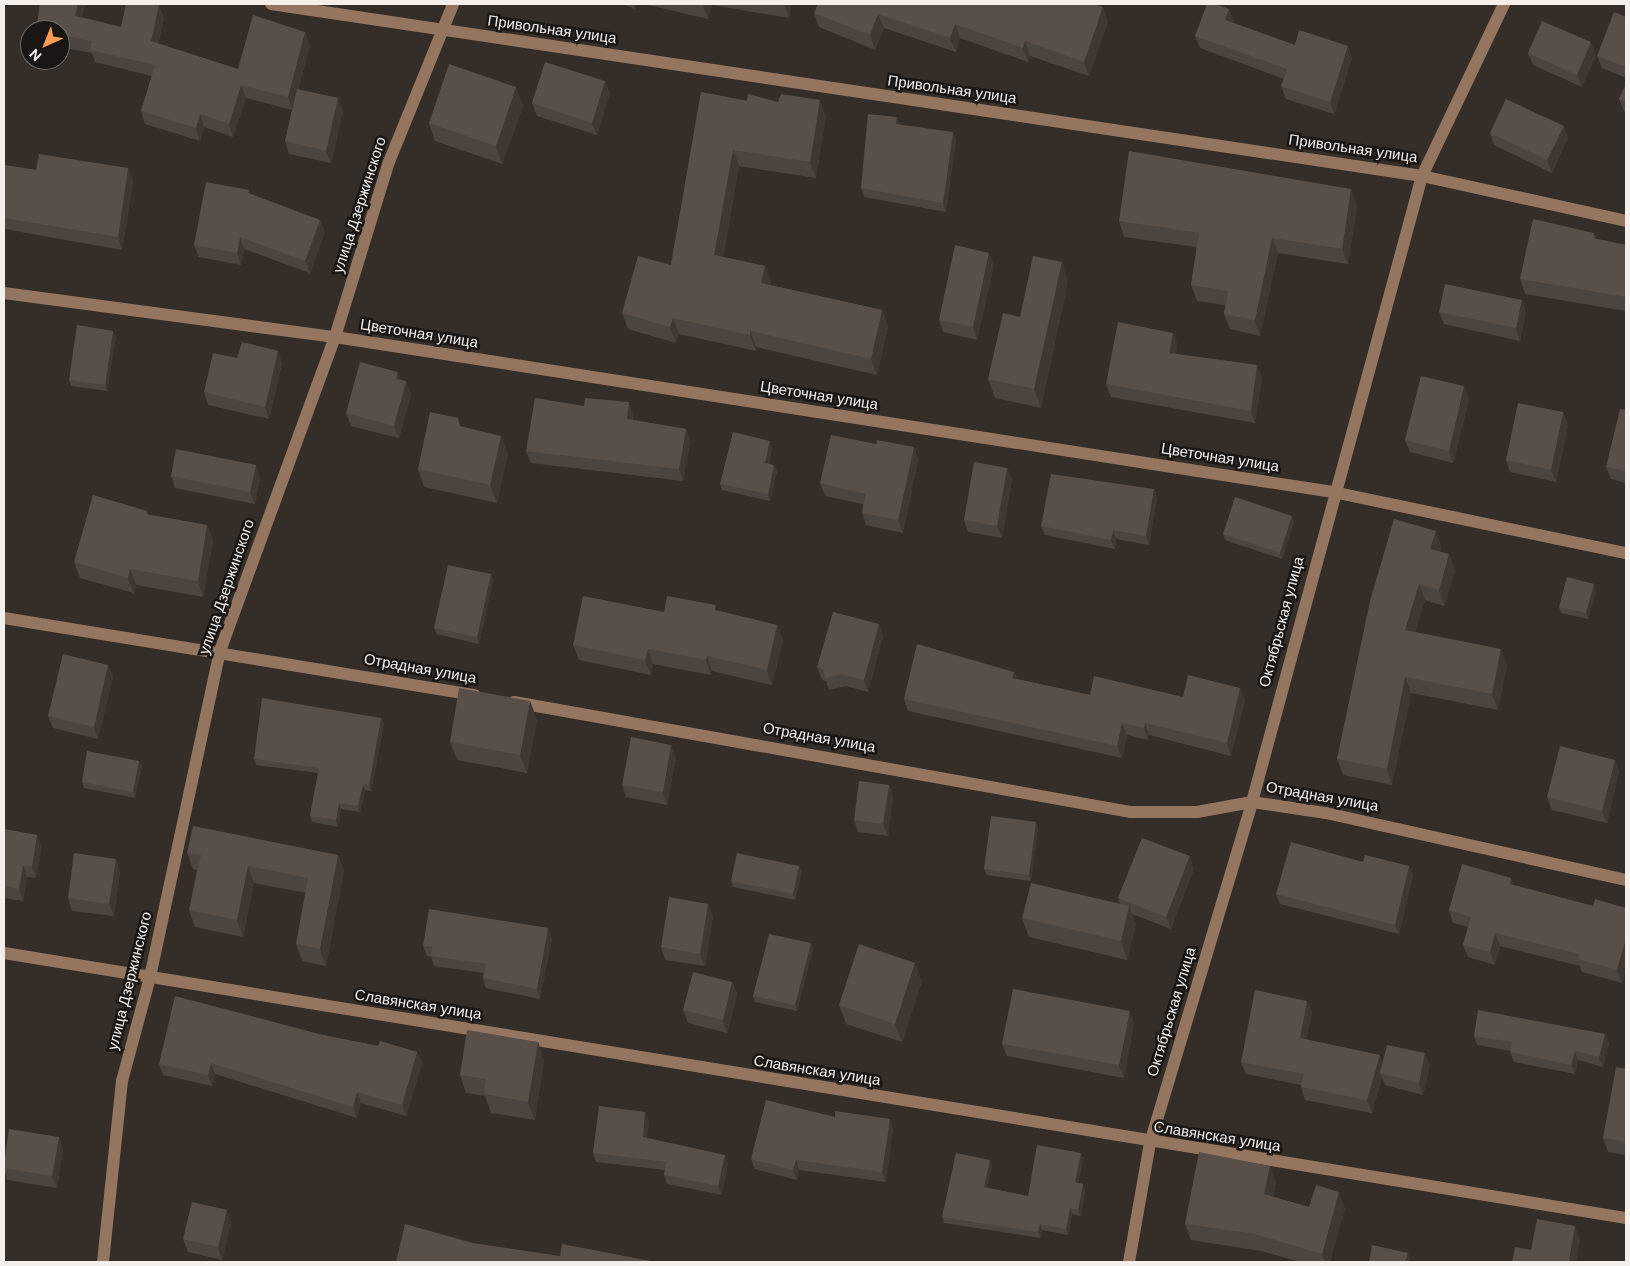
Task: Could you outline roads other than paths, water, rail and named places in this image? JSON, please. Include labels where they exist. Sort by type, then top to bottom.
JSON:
[{"type":"street","name":"Привольная улица","points":[[271,4],[1422,176],[1626,221]]},
{"type":"street","name":"улица Дзержинского","points":[[103,1262],[122,1081],[150,977],[220,651],[335,337],[389,162],[453,4]]},
{"type":"street","name":"Октябрьская улица","points":[[1129,1262],[1150,1143],[1252,802],[1333,492],[1422,176],[1504,4]]},
{"type":"street","name":"Цветочная улица","points":[[4,293],[335,337],[1333,492],[1626,553]]},
{"type":"street","name":"Отрадная улица","points":[[4,618],[220,651],[499,699],[1131,812],[1197,812],[1252,802],[1476,843],[1626,880]]},
{"type":"street","name":"Славянская улица","points":[[4,953],[1150,1143],[1626,1218]]}]
